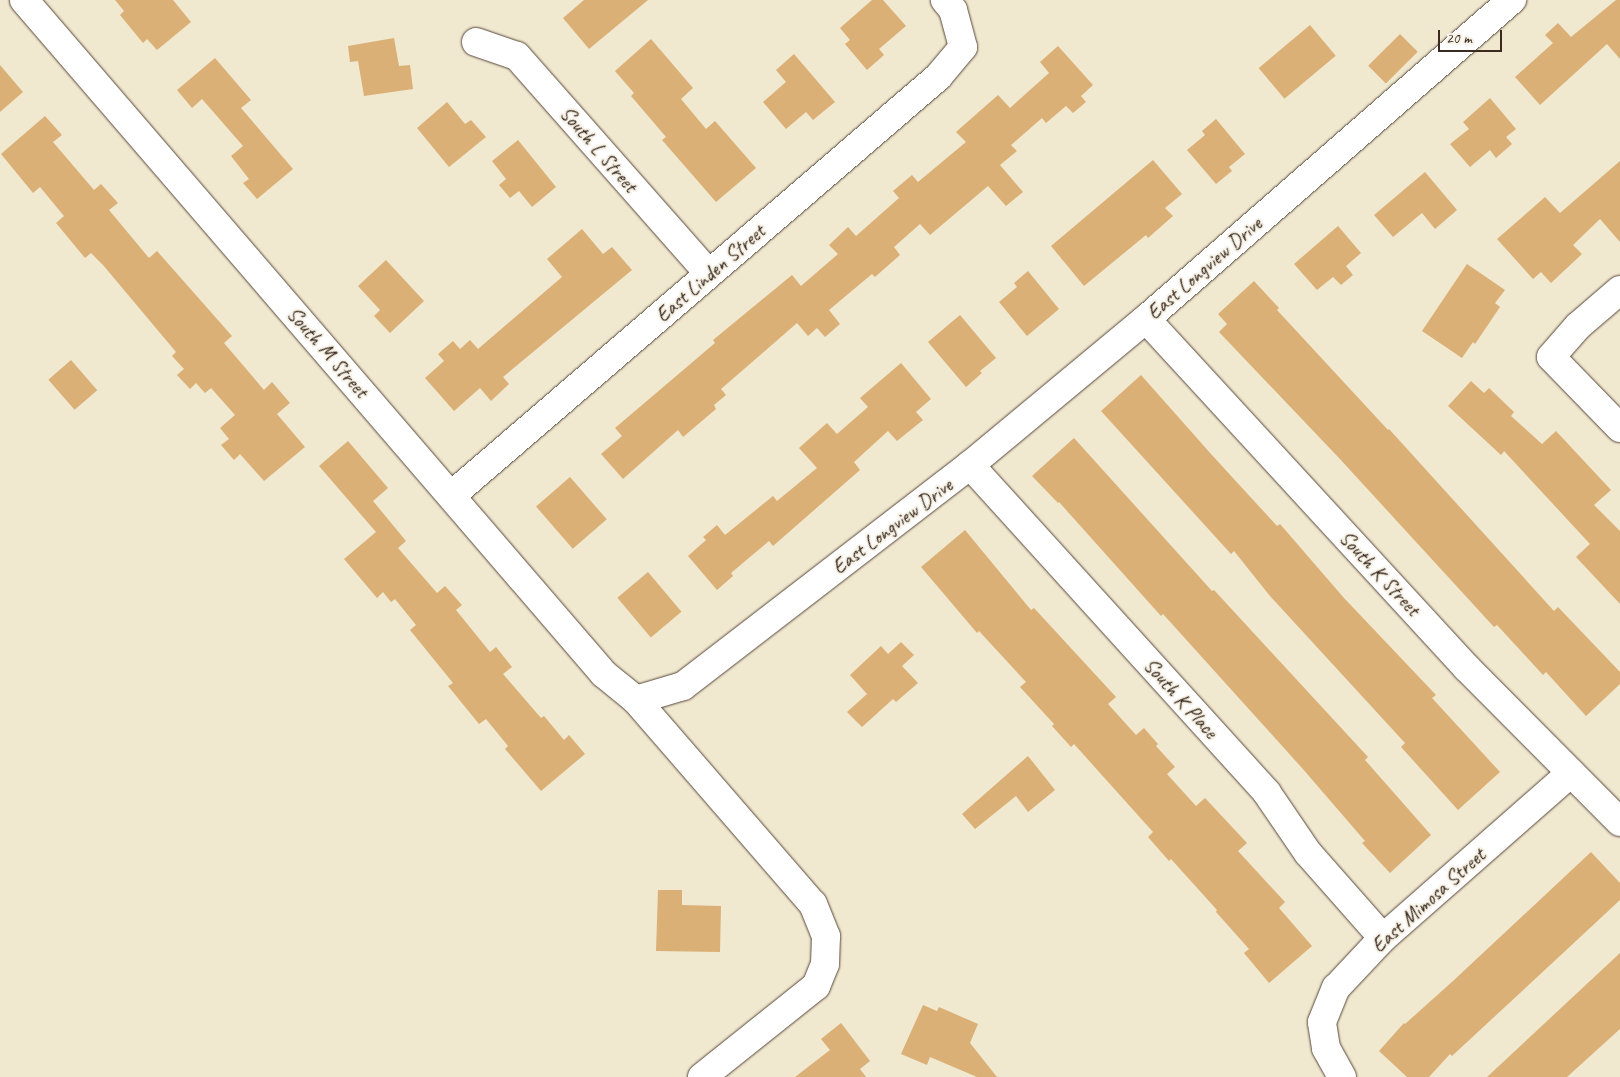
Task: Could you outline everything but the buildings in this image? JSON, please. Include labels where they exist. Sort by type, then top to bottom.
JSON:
[{"type":"street","name":"South M Street","points":[[24,0],[452,495],[604,674],[636,700]]},
{"type":"street","name":"East Linden Street","points":[[452,495],[938,77],[963,47],[953,10],[945,0]]},
{"type":"street","name":"East Longview Drive","points":[[636,700],[683,686],[970,466],[1146,319],[1512,0]]},
{"type":"street","name":"South L Street","points":[[476,42],[517,56],[709,274]]},
{"type":"street","points":[[1620,290],[1578,326],[1550,357],[1620,428]]},
{"type":"street","name":"South K Street","points":[[1146,319],[1467,668],[1620,822]]},
{"type":"street","name":"South K Place","points":[[970,466],[1267,792],[1308,853],[1383,938]]},
{"type":"street","points":[[636,700],[813,904],[826,936],[825,964],[816,986],[702,1077]]},
{"type":"street","name":"East Mimosa Street","points":[[1342,1077],[1326,1048],[1322,1022],[1336,988],[1383,938],[1571,774]]}]
